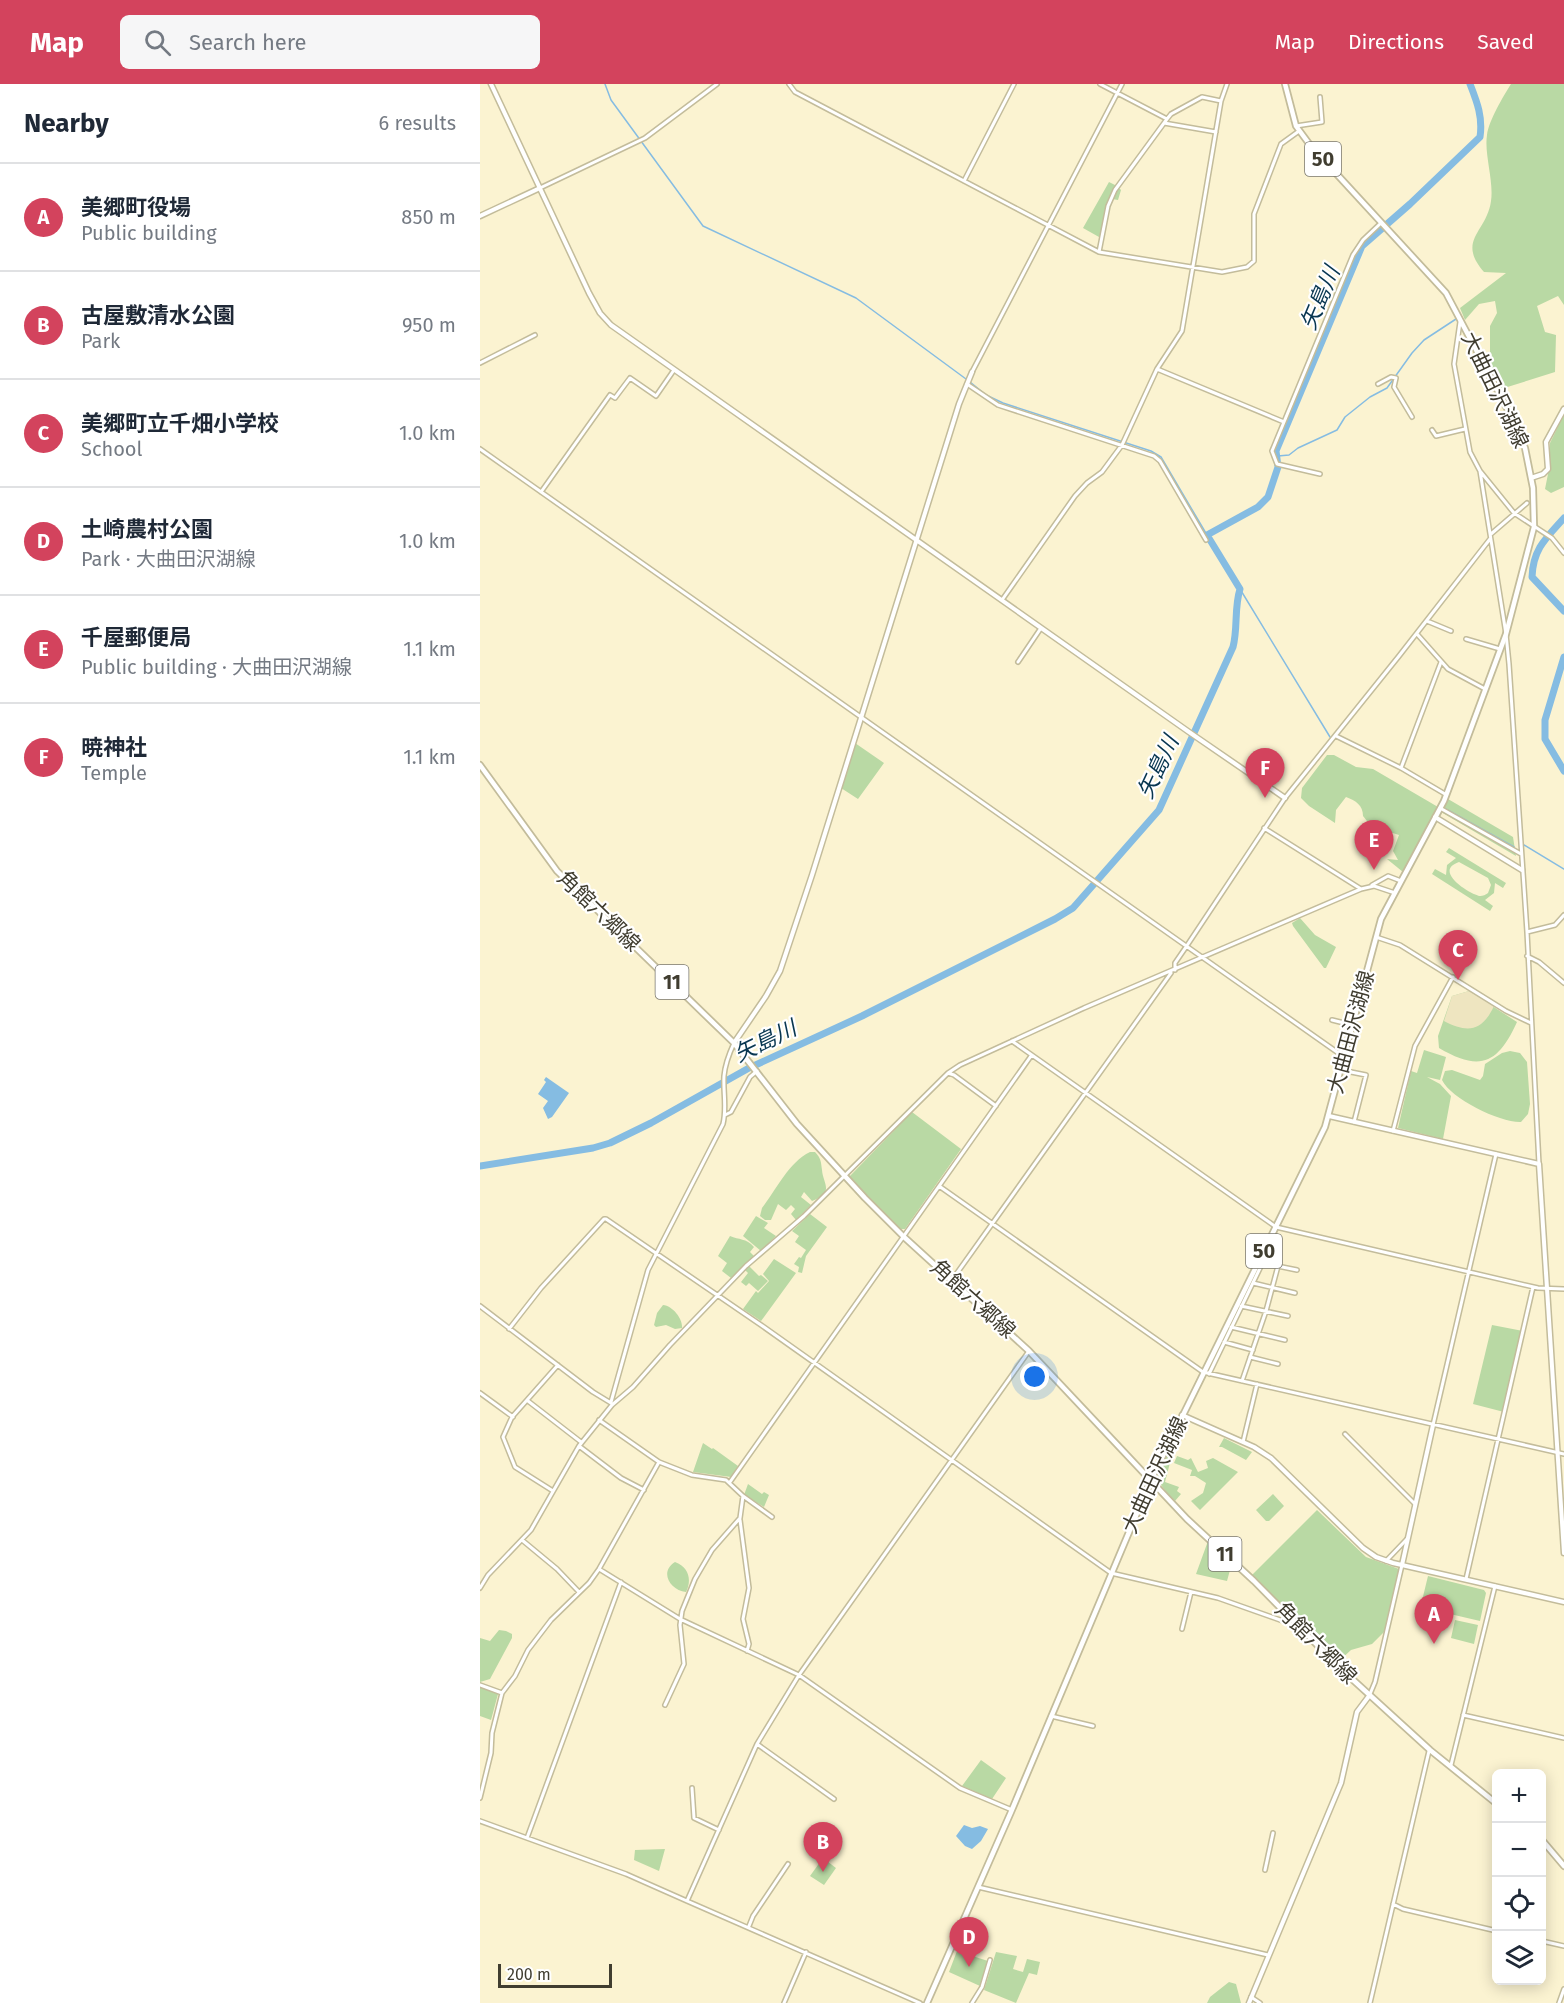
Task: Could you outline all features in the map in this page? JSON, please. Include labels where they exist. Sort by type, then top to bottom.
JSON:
[{"type":"main road","name":"大曲田沢湖線","points":[[927,2003],[1012,1810],[1151,1480],[1261,1262],[1329,1116],[1381,919],[1446,794],[1506,634],[1534,526],[1531,478],[1525,448],[1446,293],[1310,145],[1298,128],[1286,84]]},
{"type":"main road","name":"角館六郷線","points":[[480,765],[557,871],[734,1043],[797,1124],[845,1177],[904,1237],[1029,1351],[1187,1519],[1254,1581],[1369,1696],[1450,1767],[1492,1800]]},
{"type":"main road","points":[[1546,1845],[1564,1866]]},
{"type":"street","points":[[492,84],[584,283],[600,313],[622,333],[1285,798]]},
{"type":"street","points":[[480,216],[643,139],[717,84]]},
{"type":"street","points":[[789,84],[795,92],[1099,252],[1228,272],[1251,265],[1255,255],[1254,214],[1281,144],[1298,128],[1322,122],[1320,97]]},
{"type":"street","points":[[964,182],[1014,84]]},
{"type":"street","points":[[1100,84],[1167,119]]},
{"type":"street","points":[[612,1403],[648,1270],[718,1138],[725,1115],[726,1064],[734,1043],[766,996],[780,970],[967,384],[1122,84]]},
{"type":"street","points":[[1002,600],[1075,496],[1102,472],[1122,445],[1156,369],[1182,331],[1221,101],[1227,84]]},
{"type":"street","points":[[1099,252],[1108,206],[1115,190],[1171,114],[1202,97],[1221,101]]},
{"type":"street","points":[[1164,123],[1216,132]]},
{"type":"street","points":[[1320,474],[1279,464],[1272,451],[1353,255],[1363,240],[1385,224]]},
{"type":"street","points":[[1460,320],[1455,364],[1470,452],[1480,471],[1514,513],[1552,538],[1564,554]]},
{"type":"street","points":[[480,363],[536,335]]},
{"type":"street","points":[[1156,369],[1284,422]]},
{"type":"street","points":[[541,492],[610,395],[615,398],[630,378],[656,396],[674,370]]},
{"type":"street","points":[[1378,384],[1394,377],[1394,387],[1412,417]]},
{"type":"street","points":[[967,384],[999,405],[1149,454],[1160,461],[1206,540]]},
{"type":"street","points":[[1531,478],[1543,474],[1548,469],[1546,442],[1564,409]]},
{"type":"street","points":[[1432,430],[1436,436],[1465,429]]},
{"type":"street","points":[[480,449],[1344,1057]]},
{"type":"street","points":[[1480,471],[1506,634],[1527,932],[1539,1164],[1564,1553]]},
{"type":"street","points":[[951,1281],[1174,971],[1175,963],[1285,798],[1417,634],[1491,535],[1527,503]]},
{"type":"street","points":[[1427,621],[1451,631]]},
{"type":"street","points":[[1018,662],[1041,628]]},
{"type":"street","points":[[1417,634],[1441,662],[1457,675],[1485,689]]},
{"type":"street","points":[[1466,639],[1500,649]]},
{"type":"street","points":[[1401,768],[1441,662]]},
{"type":"street","points":[[1336,736],[1401,768],[1446,794]]},
{"type":"street","points":[[1440,808],[1521,854]]},
{"type":"street","points":[[1435,817],[1522,870]]},
{"type":"street","points":[[1264,828],[1361,889]]},
{"type":"street","points":[[1368,888],[1388,876],[1401,882]]},
{"type":"street","points":[[480,1588],[488,1575],[531,1530],[580,1444],[612,1403],[633,1387],[746,1266],[845,1177],[948,1073],[1011,1041],[1361,889],[1374,886],[1395,893]]},
{"type":"street","points":[[1527,932],[1555,925],[1564,915]]},
{"type":"street","points":[[1560,921],[1564,925]]},
{"type":"street","points":[[1376,937],[1400,945],[1506,1011],[1531,1023]]},
{"type":"street","points":[[1527,956],[1539,962],[1564,983]]},
{"type":"street","points":[[1393,1131],[1415,1046],[1453,978]]},
{"type":"street","points":[[1332,1020],[1352,1025]]},
{"type":"street","points":[[1011,1041],[1276,1227],[1533,1287],[1548,1290],[1564,1289]]},
{"type":"street","points":[[730,1482],[1031,1056]]},
{"type":"street","points":[[725,1115],[731,1112],[756,1070]]},
{"type":"street","points":[[1341,1070],[1366,1075],[1354,1122]]},
{"type":"street","points":[[948,1073],[996,1106]]},
{"type":"street","points":[[1329,1116],[1539,1164]]},
{"type":"street","points":[[1249,2003],[1341,1783],[1358,1712],[1375,1682],[1496,1154]]},
{"type":"street","points":[[939,1186],[1206,1373],[1564,1454]]},
{"type":"street","points":[[509,1329],[541,1288],[604,1219],[656,1252],[815,1363],[1111,1573],[1218,1598],[1300,1627]]},
{"type":"street","points":[[1206,1373],[1224,1342],[1261,1262],[1297,1270]]},
{"type":"street","points":[[1242,1381],[1266,1311],[1278,1266]]},
{"type":"street","points":[[1253,1283],[1294,1293]]},
{"type":"street","points":[[1466,1579],[1533,1287]]},
{"type":"street","points":[[480,1306],[593,1392],[612,1403]]},
{"type":"street","points":[[1241,1306],[1288,1316]]},
{"type":"street","points":[[1231,1327],[1285,1340]]},
{"type":"street","points":[[1224,1342],[1253,1350]]},
{"type":"street","points":[[687,1901],[757,1744],[799,1675],[1029,1351]]},
{"type":"street","points":[[1250,1357],[1278,1364]]},
{"type":"street","points":[[554,1491],[515,1467],[503,1441],[504,1432],[513,1417],[558,1365]]},
{"type":"street","points":[[1243,1442],[1257,1384]]},
{"type":"street","points":[[480,1393],[513,1417]]},
{"type":"street","points":[[528,1401],[621,1478],[644,1490]]},
{"type":"street","points":[[1182,1415],[1243,1442],[1271,1458],[1363,1548],[1386,1561],[1564,1602]]},
{"type":"street","points":[[599,1420],[659,1462],[692,1475],[721,1478],[730,1482],[742,1496],[772,1517]]},
{"type":"street","points":[[1345,1434],[1415,1504]]},
{"type":"street","points":[[480,1798],[502,1693],[515,1676],[528,1650],[550,1620],[579,1593],[599,1569],[659,1462]]},
{"type":"street","points":[[742,1496],[740,1518],[749,1588],[743,1619],[749,1644],[747,1651]]},
{"type":"street","points":[[665,1705],[684,1664],[680,1619],[694,1579],[712,1550],[740,1518]]},
{"type":"street","points":[[1386,1561],[1408,1538]]},
{"type":"street","points":[[522,1540],[557,1569],[579,1593]]},
{"type":"street","points":[[599,1569],[680,1619],[799,1675],[960,1788],[1012,1810]]},
{"type":"street","points":[[527,1838],[621,1582]]},
{"type":"street","points":[[1450,1767],[1495,1586]]},
{"type":"street","points":[[1182,1629],[1191,1592]]},
{"type":"street","points":[[480,1685],[502,1693]]},
{"type":"street","points":[[1463,1715],[1564,1738]]},
{"type":"street","points":[[1051,1716],[1094,1726]]},
{"type":"street","points":[[757,1744],[834,1799]]},
{"type":"street","points":[[1370,2003],[1430,1750]]},
{"type":"street","points":[[692,1788],[694,1818],[719,1830]]},
{"type":"street","points":[[480,1821],[626,1874],[749,1926],[920,2003]]},
{"type":"street","points":[[1265,1870],[1273,1833]]},
{"type":"street","points":[[749,1926],[753,1916],[788,1864]]},
{"type":"street","points":[[978,1887],[1268,1954]]},
{"type":"street","points":[[1393,1904],[1403,1910],[1492,1930]]},
{"type":"street","points":[[1546,1942],[1564,1946]]},
{"type":"street","points":[[784,2003],[806,1952]]},
{"type":"street","points":[[972,2003],[982,1987],[990,1960]]},
{"type":"street","points":[[1559,2003],[1564,1989]]},
{"type":"street","points":[[1251,1997],[1260,2003]]},
{"type":"green space","points":[[1511,84],[1564,84],[1564,305],[1558,296],[1537,306],[1545,332],[1556,335],[1555,372],[1501,389],[1490,364],[1490,326],[1497,313],[1495,301],[1479,304],[1465,320],[1460,308],[1506,273],[1484,272],[1476,261],[1473,244],[1491,201],[1486,142],[1488,129]]},
{"type":"green space","points":[[1109,182],[1121,190],[1118,200],[1112,199],[1104,228],[1099,237],[1083,228]]},
{"type":"green space","points":[[1564,414],[1564,487],[1551,493],[1545,489],[1550,464],[1550,443]]},
{"type":"green space","points":[[855,743],[884,763],[858,799],[841,788]]},
{"type":"green space","points":[[1327,755],[1334,755],[1356,767],[1373,769],[1438,807],[1403,872],[1387,859],[1398,860],[1393,851],[1399,835],[1371,826],[1356,802],[1346,797],[1336,810],[1335,823],[1301,798],[1302,788]]},
{"type":"green space","points":[[1448,799],[1513,837],[1516,856],[1441,812]]},
{"type":"green space","points":[[1449,848],[1506,883],[1503,888],[1495,883],[1494,893],[1485,900],[1493,906],[1490,911],[1432,874],[1435,869],[1446,875],[1447,865],[1456,858],[1446,852]],"holes":[[[1459,862],[1488,878],[1491,885],[1488,893],[1479,896],[1455,881],[1450,871],[1452,866]]]},
{"type":"green space","points":[[1300,918],[1315,935],[1336,947],[1326,968],[1293,926],[1292,923]]},
{"type":"green space","points":[[1469,991],[1517,1022],[1503,1047],[1486,1060],[1466,1060],[1439,1048],[1438,1036],[1452,996]]},
{"type":"green space","points":[[1424,1050],[1446,1057],[1440,1080],[1427,1077],[1440,1084],[1451,1096],[1443,1139],[1398,1128],[1411,1071],[1417,1073]]},
{"type":"green space","points":[[1510,1051],[1520,1053],[1527,1062],[1530,1104],[1528,1114],[1521,1122],[1501,1119],[1477,1108],[1455,1095],[1442,1080],[1445,1071],[1452,1070],[1480,1080],[1485,1064],[1502,1053]]},
{"type":"green space","points":[[912,1112],[961,1149],[905,1229],[899,1229],[848,1178]]},
{"type":"green space","points":[[810,1152],[815,1152],[820,1160],[826,1191],[812,1201],[804,1192],[801,1197],[811,1205],[796,1220],[791,1214],[795,1209],[791,1205],[786,1210],[778,1204],[771,1220],[765,1220],[760,1216],[762,1208],[789,1169]]},
{"type":"green space","points":[[810,1214],[827,1227],[806,1256],[802,1273],[798,1272],[799,1267],[794,1264],[806,1250],[795,1242],[799,1236],[792,1231]]},
{"type":"green space","points":[[756,1216],[768,1223],[764,1228],[776,1236],[761,1251],[743,1236]]},
{"type":"green space","points":[[730,1236],[751,1244],[754,1247],[750,1252],[755,1257],[731,1278],[722,1271],[727,1263],[718,1256]]},
{"type":"green space","points":[[774,1259],[796,1273],[761,1321],[743,1309],[756,1291],[758,1293],[769,1281],[763,1274]]},
{"type":"green space","points":[[749,1266],[768,1281],[758,1291],[749,1283],[746,1286],[741,1282],[748,1273],[745,1270]]},
{"type":"green space","points":[[663,1305],[677,1314],[682,1328],[654,1325],[657,1313]]},
{"type":"green space","points":[[1492,1325],[1523,1331],[1504,1412],[1473,1404]]},
{"type":"green space","points":[[1224,1438],[1252,1452],[1246,1460],[1219,1447]]},
{"type":"green space","points":[[703,1443],[738,1466],[731,1477],[693,1472]]},
{"type":"green space","points":[[1170,1447],[1172,1448],[1168,1457],[1171,1459],[1165,1482],[1179,1487],[1177,1491],[1181,1494],[1175,1501],[1162,1486],[1158,1476]]},
{"type":"green space","points":[[1177,1456],[1188,1460],[1191,1458],[1198,1472],[1208,1468],[1206,1461],[1213,1458],[1238,1472],[1200,1510],[1191,1501],[1203,1493],[1206,1483],[1195,1476],[1190,1476],[1192,1470],[1174,1463]]},
{"type":"green space","points":[[748,1484],[762,1494],[764,1492],[769,1495],[764,1507],[744,1495]]},
{"type":"green space","points":[[1273,1494],[1284,1506],[1269,1521],[1266,1521],[1256,1510]]},
{"type":"green space","points":[[1317,1510],[1366,1557],[1399,1569],[1385,1631],[1372,1644],[1351,1650],[1338,1662],[1252,1575]]},
{"type":"green space","points":[[1208,1541],[1221,1553],[1214,1565],[1230,1570],[1227,1581],[1196,1574]]},
{"type":"green space","points":[[675,1562],[680,1564],[688,1574],[689,1583],[686,1592],[675,1588],[668,1580],[668,1571]]},
{"type":"green space","points":[[1428,1576],[1484,1590],[1486,1593],[1480,1621],[1433,1610],[1425,1614],[1419,1613]]},
{"type":"green space","points":[[1455,1620],[1478,1625],[1474,1644],[1451,1638]]},
{"type":"green space","points":[[499,1630],[512,1634],[512,1638],[490,1679],[480,1682],[480,1638],[490,1641]]},
{"type":"green space","points":[[480,1687],[498,1694],[491,1720],[480,1716]]},
{"type":"green space","points":[[981,1760],[1006,1778],[992,1799],[962,1786]]},
{"type":"green space","points":[[665,1849],[659,1871],[634,1860],[635,1850]]},
{"type":"green space","points":[[823,1858],[836,1868],[824,1885],[810,1876]]},
{"type":"green space","points":[[957,1951],[988,1961],[980,1986],[949,1972]]},
{"type":"green space","points":[[996,1952],[1017,1956],[1013,1969],[1023,1972],[1027,1959],[1040,1962],[1037,1975],[1029,1973],[1016,2003],[984,1990]]},
{"type":"green space","points":[[1229,1982],[1236,1984],[1241,2003],[1207,2003],[1210,1997]]},
{"type":"sand","points":[[1469,991],[1494,1006],[1484,1021],[1473,1028],[1467,1028],[1444,1021],[1452,996]]},
{"type":"water","points":[[546,1077],[569,1093],[552,1117],[548,1119],[543,1108],[548,1101],[538,1094],[546,1082],[544,1080]]},
{"type":"water","points":[[964,1825],[988,1829],[981,1841],[972,1849],[965,1846],[956,1836]]},
{"type":"waterway","points":[[605,84],[611,100],[703,226],[856,298],[966,379]]},
{"type":"waterway","name":"矢島川","points":[[480,1166],[593,1148],[610,1143],[651,1123],[749,1068],[862,1016],[1073,908],[1159,810],[1233,647],[1240,589],[1207,535],[1258,507],[1268,497],[1278,467],[1276,451],[1362,246],[1480,137],[1480,116],[1470,84]]},
{"type":"waterway","points":[[1278,456],[1289,455],[1298,448],[1337,430],[1345,417],[1370,397],[1387,388],[1424,340],[1456,319]]},
{"type":"waterway","points":[[970,382],[986,395],[1003,403],[1151,451],[1161,457],[1207,535]]},
{"type":"waterway","points":[[1564,518],[1538,551],[1532,577],[1564,611]]},
{"type":"waterway","points":[[1240,589],[1330,737]]},
{"type":"waterway","points":[[1564,657],[1545,720],[1545,739],[1564,771]]},
{"type":"waterway","points":[[1444,808],[1514,847]]},
{"type":"waterway","points":[[1524,845],[1564,869]]},
{"type":"place","name":"暁神社","points":[[1265,798]]},
{"type":"place","name":"千屋郵便局","points":[[1374,870]]},
{"type":"place","name":"美郷町立千畑小学校","points":[[1458,980]]},
{"type":"place","name":"美郷町役場","points":[[1434,1644]]},
{"type":"place","name":"古屋敷清水公園","points":[[823,1872]]},
{"type":"place","name":"土崎農村公園","points":[[969,1967]]}]
